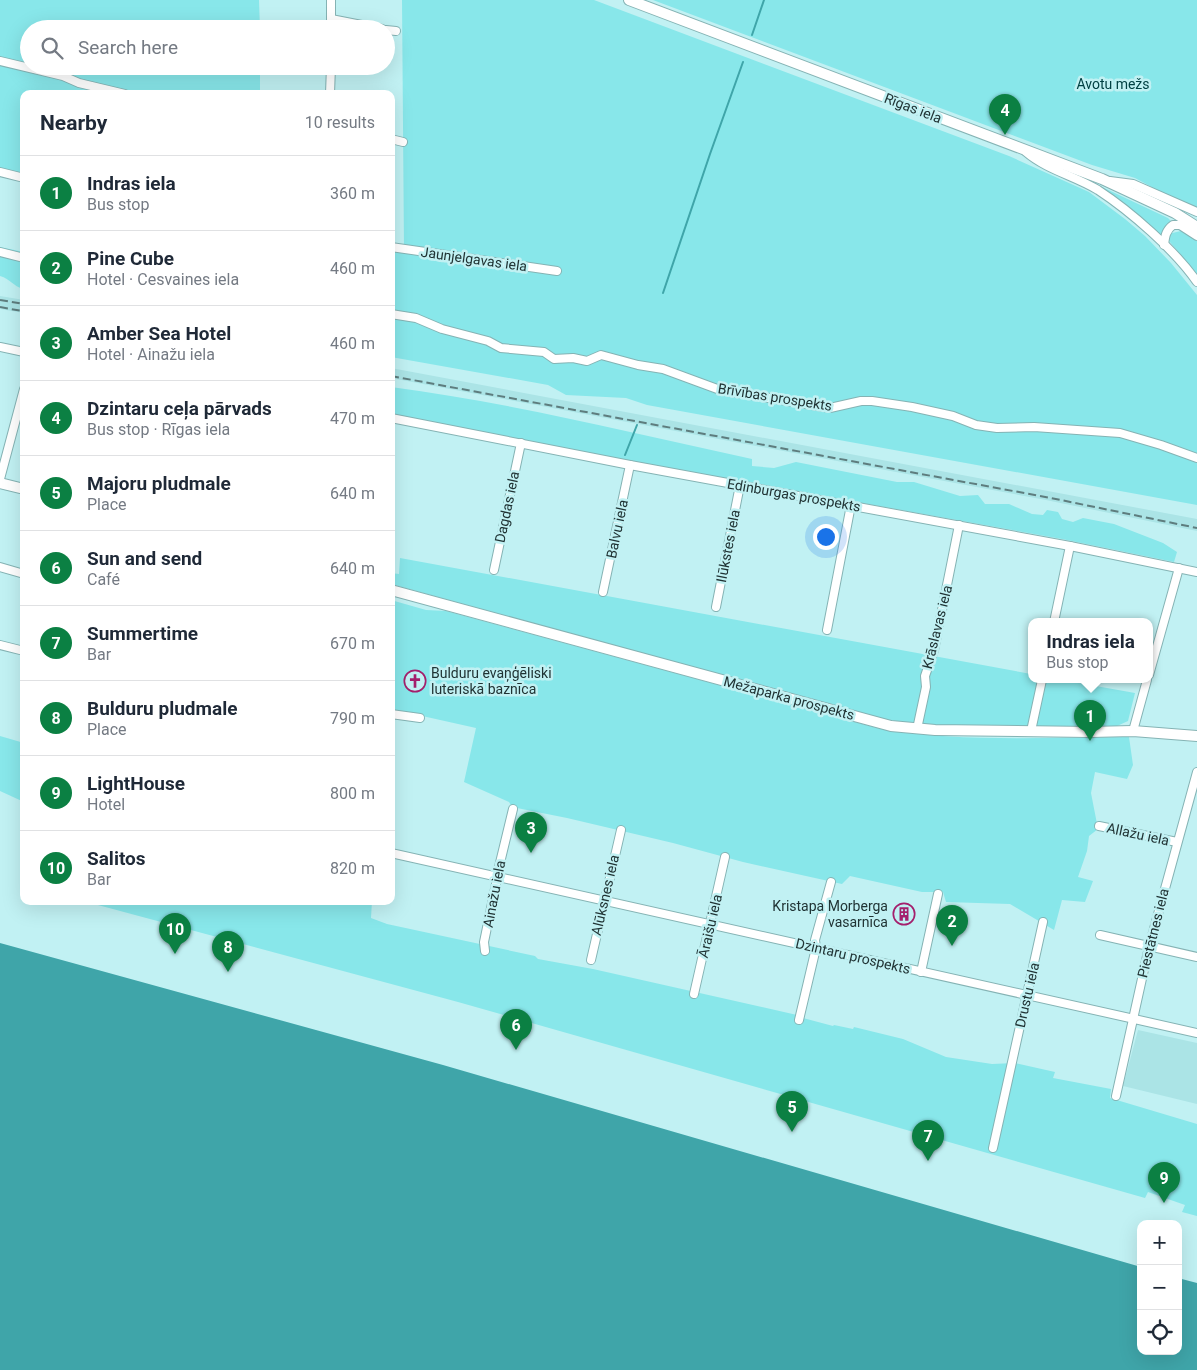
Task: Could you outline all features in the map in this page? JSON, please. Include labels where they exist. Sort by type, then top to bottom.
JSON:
[{"type":"main road","name":"Rīgas iela","points":[[629,0],[1102,179]]},
{"type":"main road","points":[[1102,179],[1175,213],[1197,228]]},
{"type":"main road","points":[[0,481],[20,488]]},
{"type":"main road","name":"Mežaparka prospekts","points":[[395,591],[891,726],[917,729],[1133,731],[1197,736]]},
{"type":"street","points":[[331,0],[331,19],[336,20]]},
{"type":"street","points":[[0,62],[20,66]]},
{"type":"street","points":[[58,75],[79,83],[108,90]]},
{"type":"street","points":[[330,90],[331,75]]},
{"type":"street","points":[[395,141],[403,142]]},
{"type":"street","points":[[1025,151],[1036,160],[1098,190],[1135,218],[1164,245],[1197,282]]},
{"type":"street","points":[[0,172],[20,177]]},
{"type":"street","name":"Rīgas iela","points":[[1102,179],[1133,184],[1197,212]]},
{"type":"street","points":[[1164,245],[1166,234],[1169,228],[1174,225],[1180,226],[1197,236]]},
{"type":"street","name":"Jaunjelgavas iela","points":[[395,248],[557,271]]},
{"type":"street","points":[[0,252],[20,257]]},
{"type":"street","name":"Brīvības prospekts","points":[[395,315],[416,318],[442,329],[488,341],[501,348],[544,352],[554,359],[573,358],[587,361],[601,355],[638,365],[663,369],[729,392],[830,408],[861,401],[872,401],[912,407],[953,416],[976,425],[997,428],[1034,427],[1120,432],[1197,458]]},
{"type":"street","points":[[0,348],[20,351]]},
{"type":"street","points":[[0,481],[20,404]]},
{"type":"street","name":"Edinburgas prospekts","points":[[395,419],[630,465],[1070,546],[1197,572]]},
{"type":"street","name":"Dagdas iela","points":[[494,570],[521,443]]},
{"type":"street","name":"Balvu iela","points":[[603,592],[630,465]]},
{"type":"street","name":"Ilūkstes iela","points":[[716,606],[740,485]]},
{"type":"street","points":[[827,630],[851,505]]},
{"type":"street","name":"Krāslavas iela","points":[[917,729],[926,688],[925,676],[934,650],[960,525]]},
{"type":"street","points":[[1055,618],[1070,546]]},
{"type":"street","points":[[0,567],[20,573]]},
{"type":"street","points":[[1153,661],[1179,568]]},
{"type":"street","points":[[0,644],[20,650]]},
{"type":"street","points":[[1031,731],[1041,683]]},
{"type":"street","points":[[1133,731],[1146,683]]},
{"type":"street","points":[[395,715],[420,718]]},
{"type":"street","name":"Piestātnes iela","points":[[1116,1096],[1149,947],[1197,772]]},
{"type":"street","name":"Ainažu iela","points":[[485,951],[484,942],[497,877],[514,809]]},
{"type":"street","name":"Allažu iela","points":[[1099,826],[1177,842]]},
{"type":"street","name":"Alūksnes iela","points":[[591,960],[620,830]]},
{"type":"street","name":"Dzintaru prospekts","points":[[395,855],[1197,1033]]},
{"type":"street","name":"Āraišu iela","points":[[694,994],[725,857]]},
{"type":"street","points":[[799,1020],[816,948],[815,940],[831,882]]},
{"type":"street","points":[[921,972],[938,894]]},
{"type":"street","name":"Drustu iela","points":[[993,1148],[1043,922]]},
{"type":"street","points":[[1100,935],[1197,957]]},
{"type":"shaded area","points":[[0,296],[20,299],[20,312],[0,309]]},
{"type":"shaded area","points":[[395,369],[1197,519],[1197,531],[1046,500],[395,379]]},
{"type":"shaded area","points":[[0,943],[443,1065],[1137,1266],[1137,1355],[1182,1355],[1182,1279],[1197,1283],[1197,1370],[0,1370]]},
{"type":"shaded area","points":[[1138,1030],[1197,1043],[1197,1104],[1123,1086]]},
{"type":"green space","points":[[0,0],[259,0],[260,20],[20,20],[20,75],[260,75],[260,90],[20,90],[20,177],[0,172]]},
{"type":"green space","points":[[402,0],[594,0],[1009,156],[1089,192],[1125,219],[1145,236],[1171,263],[1197,295],[1197,505],[647,405],[626,398],[566,395],[548,385],[395,358],[395,251],[404,252]]},
{"type":"green space","name":"Avotu mežs","points":[[653,0],[1197,0],[1197,208],[1176,200],[1135,178],[1092,165]]},
{"type":"green space","points":[[1102,187],[1171,221],[1161,235],[1157,236],[1099,189]]},
{"type":"green space","points":[[1181,231],[1197,239],[1197,274],[1169,241],[1168,234]]},
{"type":"green space","points":[[0,247],[20,251],[20,287],[0,276]]},
{"type":"green space","points":[[395,388],[482,401],[617,429],[752,459],[752,466],[774,468],[796,462],[897,482],[914,482],[960,496],[978,495],[985,504],[1009,504],[1032,514],[1043,515],[1047,510],[1058,512],[1062,519],[1073,522],[1083,518],[1114,524],[1163,543],[1177,552],[1174,562],[1062,539],[634,462],[395,415]]},
{"type":"green space","points":[[400,558],[1028,673],[1028,683],[1079,683],[1135,693],[1128,721],[1117,726],[962,726],[870,717],[395,585],[395,574],[399,574]]},
{"type":"green space","points":[[395,601],[426,610],[446,611],[877,728],[939,736],[1129,737],[1133,765],[1127,779],[1095,772],[1091,793],[1098,829],[1089,836],[1087,851],[1078,877],[1093,881],[1085,902],[1062,900],[1054,930],[1010,904],[946,902],[943,892],[922,892],[850,876],[842,884],[743,862],[567,818],[512,807],[509,802],[464,782],[476,728],[395,710]]},
{"type":"green space","points":[[0,736],[20,742],[20,800],[0,791]]},
{"type":"green space","points":[[98,905],[372,905],[371,918],[387,924],[797,1015],[833,1026],[853,1029],[854,1027],[903,1039],[946,1057],[992,1064],[1015,1063],[1055,1072],[1053,1078],[1111,1089],[1110,1098],[1197,1124],[1197,1216],[1182,1212],[1185,1205],[1148,1192],[1145,1198],[458,1002]]},
{"type":"waterway","points":[[752,35],[764,0]]},
{"type":"waterway","points":[[663,293],[743,62]]},
{"type":"waterway","points":[[625,455],[637,425]]},
{"type":"railway","points":[[0,300],[20,303]]},
{"type":"railway","points":[[0,307],[20,311]]},
{"type":"railway","points":[[395,377],[1051,498],[1197,528]]},
{"type":"place","name":"Dzintaru ceļa pārvads","points":[[1005,135]]},
{"type":"place","name":"Bulduru evaņģēliski luteriskā baznīca","points":[[415,681]]},
{"type":"place","name":"Indras iela","points":[[1090,741]]},
{"type":"place","name":"Amber Sea Hotel","points":[[531,853]]},
{"type":"place","name":"Kristapa Morberga vasarnīca","points":[[904,914]]},
{"type":"place","name":"Pine Cube","points":[[952,946]]},
{"type":"place","name":"Salitos","points":[[175,954]]},
{"type":"place","name":"Bulduru pludmale","points":[[228,972]]},
{"type":"place","name":"Sun and send","points":[[516,1050]]},
{"type":"place","name":"Majoru pludmale","points":[[792,1132]]},
{"type":"place","name":"Summertime","points":[[928,1161]]},
{"type":"place","name":"LightHouse","points":[[1164,1203]]}]
